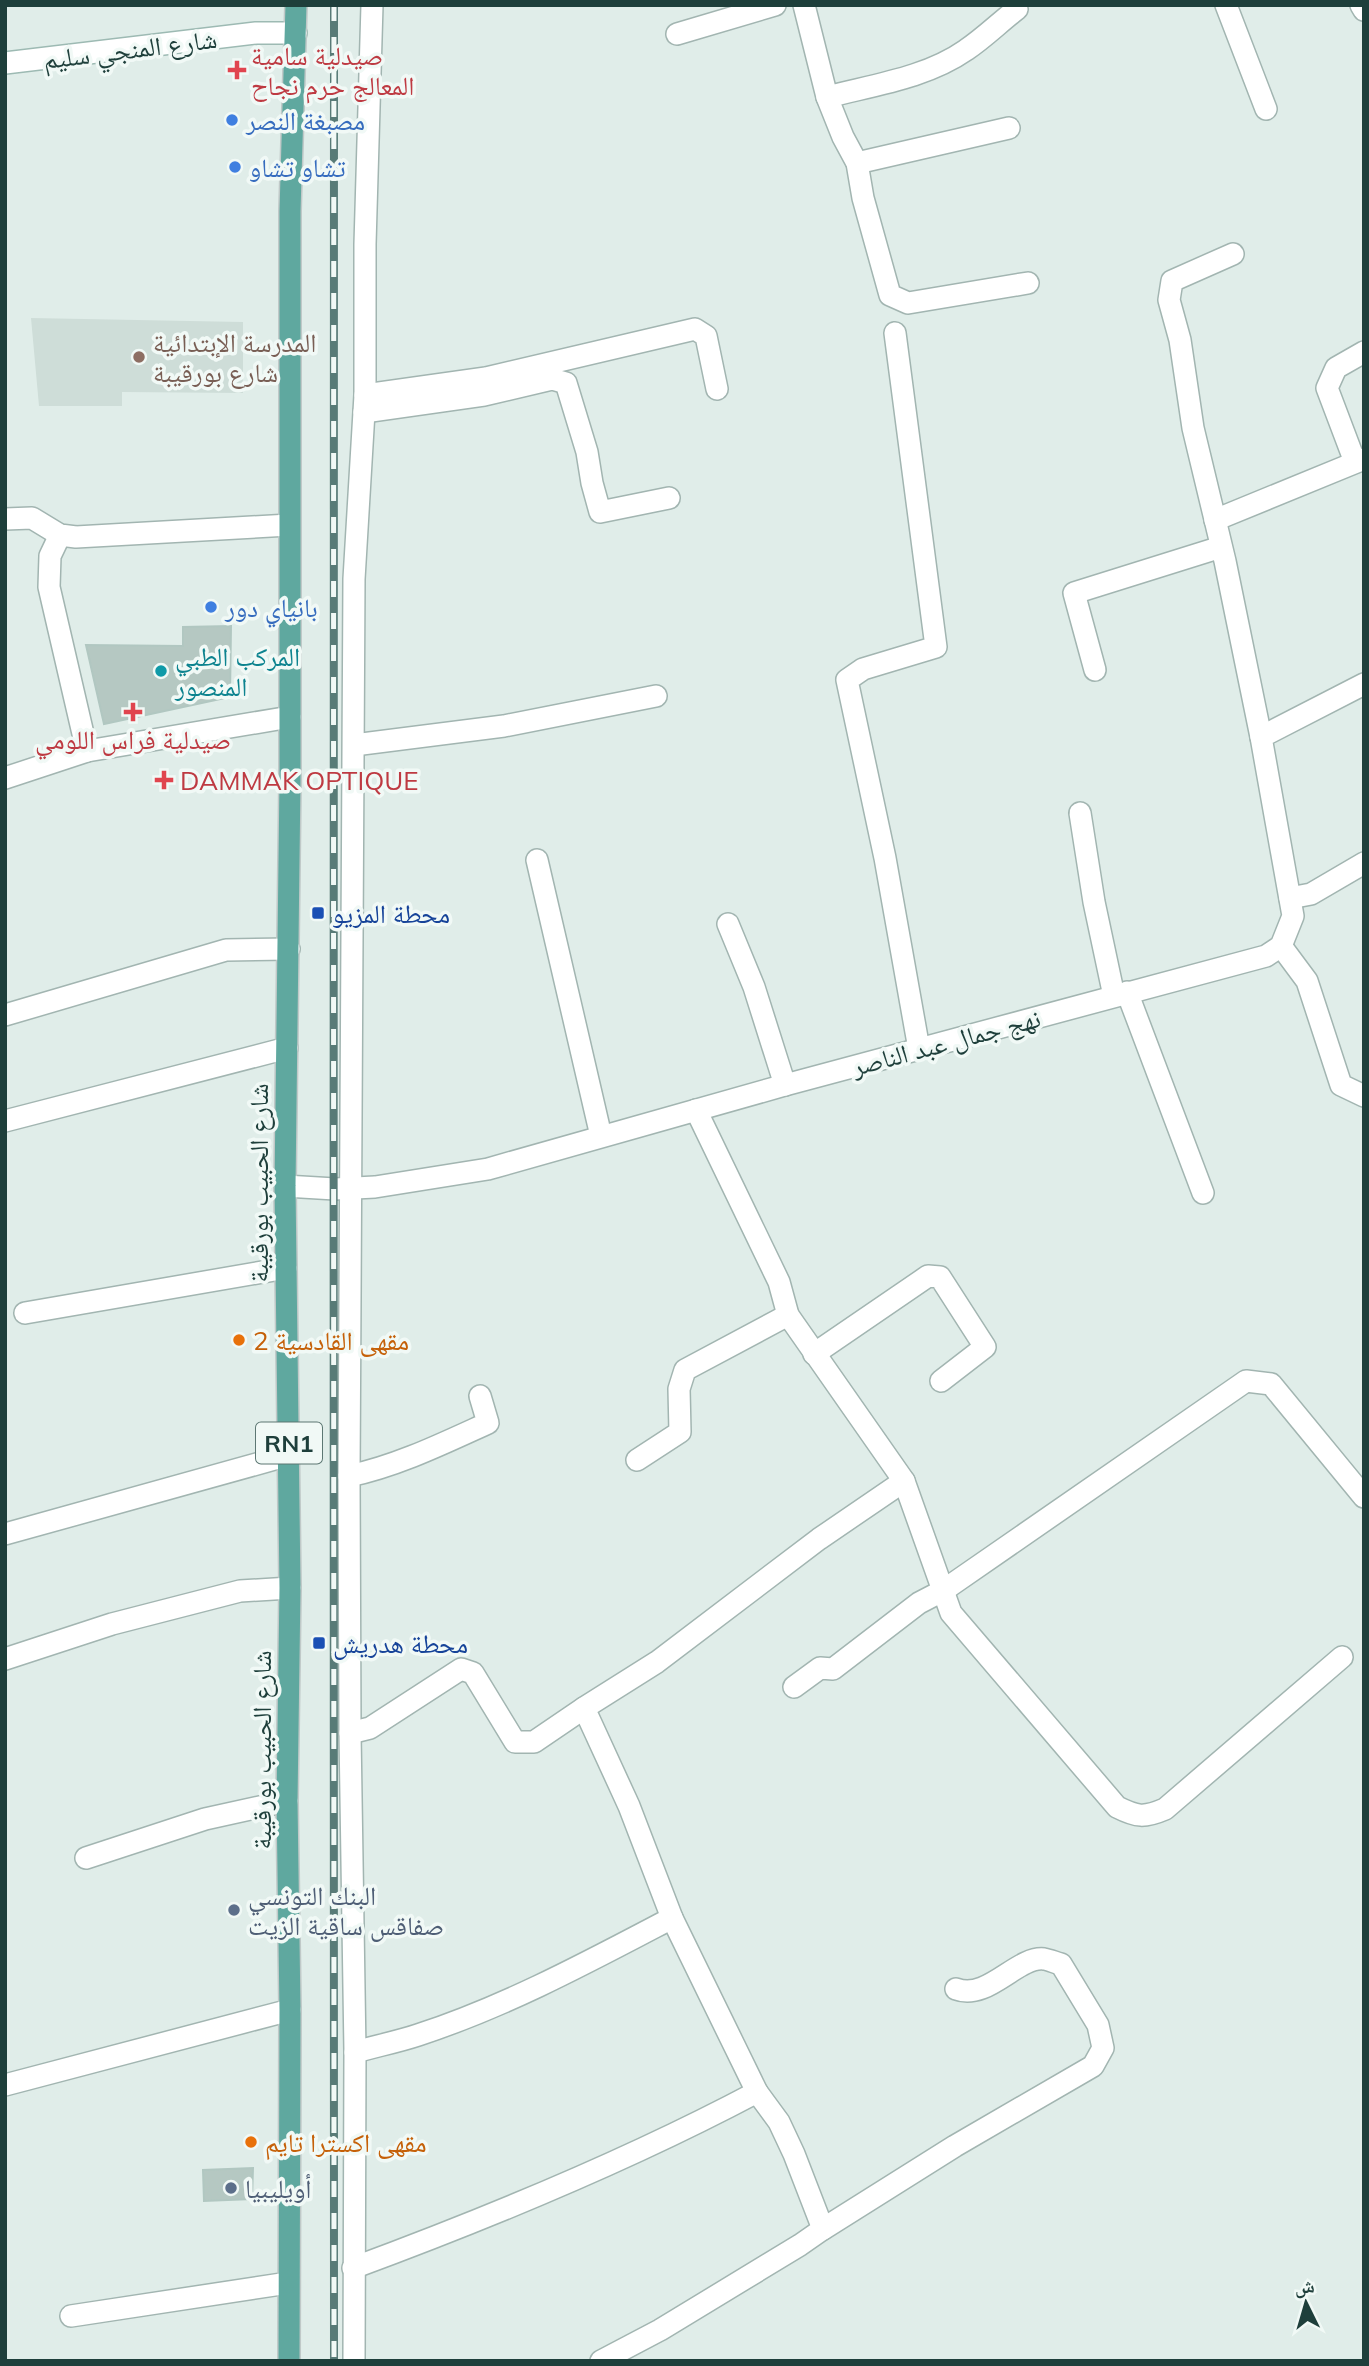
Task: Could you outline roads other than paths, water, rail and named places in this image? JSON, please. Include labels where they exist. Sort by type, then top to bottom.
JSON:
[{"type":"main road","name":"شارع الحبيب بورقيبة","points":[[289,2361],[290,2010],[287,1801],[290,1588],[285,1186],[289,949],[290,198],[296,5]]},
{"type":"street","points":[[354,2361],[355,2052],[349,1733],[349,1476],[354,579],[364,403],[365,244],[372,5]]},
{"type":"street","points":[[677,34],[775,5]]},
{"type":"street","points":[[804,5],[827,97],[857,163],[863,198],[890,295],[908,303],[1028,284]]},
{"type":"street","points":[[1226,5],[1266,109]]},
{"type":"street","points":[[1361,5],[1364,10]]},
{"type":"street","points":[[827,97],[933,68],[965,51],[1017,9]]},
{"type":"street","name":"شارع المنجي سليم","points":[[5,63],[256,33],[296,33]]},
{"type":"street","points":[[857,163],[1009,128]]},
{"type":"street","points":[[1233,254],[1172,281],[1169,300],[1180,340],[1193,428],[1261,737],[1290,898],[1293,916],[1281,946],[1307,981],[1340,1085],[1364,1096]]},
{"type":"street","points":[[364,403],[486,378],[695,329],[706,336],[717,389]]},
{"type":"street","points":[[895,332],[936,648],[863,669],[847,680],[885,858],[919,1049]]},
{"type":"street","points":[[1215,520],[1359,461],[1327,388],[1336,368],[1364,352]]},
{"type":"street","points":[[364,403],[484,395],[552,379],[566,383],[587,453],[600,512],[669,498]]},
{"type":"street","points":[[5,519],[32,518],[60,535],[76,537],[289,525]]},
{"type":"street","points":[[60,535],[50,556],[49,587],[87,751]]},
{"type":"street","points":[[1094,670],[1074,593],[1221,547]]},
{"type":"street","points":[[1261,737],[1364,684]]},
{"type":"street","points":[[354,744],[505,726],[656,696]]},
{"type":"street","points":[[5,778],[87,751],[290,717]]},
{"type":"street","points":[[1080,813],[1094,902],[1121,994],[1203,1193]]},
{"type":"street","points":[[537,860],[601,1136]]},
{"type":"street","points":[[1290,898],[1311,894],[1364,863]]},
{"type":"street","points":[[728,924],[754,987],[785,1085]]},
{"type":"street","name":"نهج جمال عبد الناصر","points":[[285,1186],[374,1187],[488,1169],[785,1085],[1266,956],[1281,946]]},
{"type":"street","points":[[5,1015],[226,950],[289,949]]},
{"type":"street","points":[[5,1121],[287,1048]]},
{"type":"street","points":[[696,1110],[779,1282],[788,1315],[904,1481],[951,1613],[1117,1807],[1133,1815],[1150,1815],[1165,1809],[1342,1657]]},
{"type":"street","points":[[26,1313],[286,1268]]},
{"type":"street","points":[[814,1354],[928,1276],[940,1277],[985,1347],[941,1381]]},
{"type":"street","points":[[637,1460],[680,1432],[679,1389],[685,1370],[788,1315]]},
{"type":"street","points":[[794,1687],[820,1668],[833,1669],[919,1604],[944,1590],[1246,1381],[1271,1384],[1364,1497]]},
{"type":"street","points":[[349,1476],[443,1443],[488,1423],[480,1396]]},
{"type":"street","points":[[5,1534],[289,1455]]},
{"type":"street","points":[[349,1733],[370,1728],[461,1669],[472,1673],[515,1742],[534,1742],[657,1662],[800,1554],[904,1481]]},
{"type":"street","points":[[5,1659],[112,1624],[240,1591],[290,1588]]},
{"type":"street","points":[[584,1708],[629,1806],[672,1919],[757,2092],[779,2122],[822,2229]]},
{"type":"street","points":[[86,1858],[205,1819],[287,1801]]},
{"type":"street","points":[[355,2052],[417,2036],[475,2014],[565,1974],[672,1919]]},
{"type":"street","points":[[601,2361],[660,2330],[945,2152],[1093,2066],[1103,2048],[1098,2025],[1061,1964],[1042,1959],[1031,1962],[984,1988],[964,1992],[956,1989]]},
{"type":"street","points":[[5,2085],[290,2010]]},
{"type":"street","points":[[353,2268],[448,2233],[646,2148],[757,2092]]},
{"type":"street","points":[[71,2316],[288,2283]]},
{"type":"railway","points":[[334,5],[334,2361]]},
{"type":"place","name":"صيدلية سامية المعالج حرم نجاح","points":[[237,70]]},
{"type":"place","name":"مصبغة النصر","points":[[232,120]]},
{"type":"place","name":"تشاو تشاو","points":[[235,167]]},
{"type":"place","name":"المدرسة الإبتدائية شارع بورقيبة","points":[[139,357]]},
{"type":"place","name":"بانياي دور","points":[[211,607]]},
{"type":"place","name":"المركب الطبي المنصور","points":[[161,671]]},
{"type":"place","name":"صيدلية فراس اللومي","points":[[133,712]]},
{"type":"place","name":"DAMMAK OPTIQUE","points":[[164,780]]},
{"type":"place","name":"محطة المزيو","points":[[318,913]]},
{"type":"place","name":"مقهى القادسية 2","points":[[239,1340]]},
{"type":"place","name":"محطة هدريش","points":[[319,1643]]},
{"type":"place","name":"البنك التونسي صفاقس ساقية الزيت","points":[[234,1910]]},
{"type":"place","name":"مقهى اكسترا تايم","points":[[251,2142]]},
{"type":"place","name":"أويليبيا","points":[[231,2188]]}]
